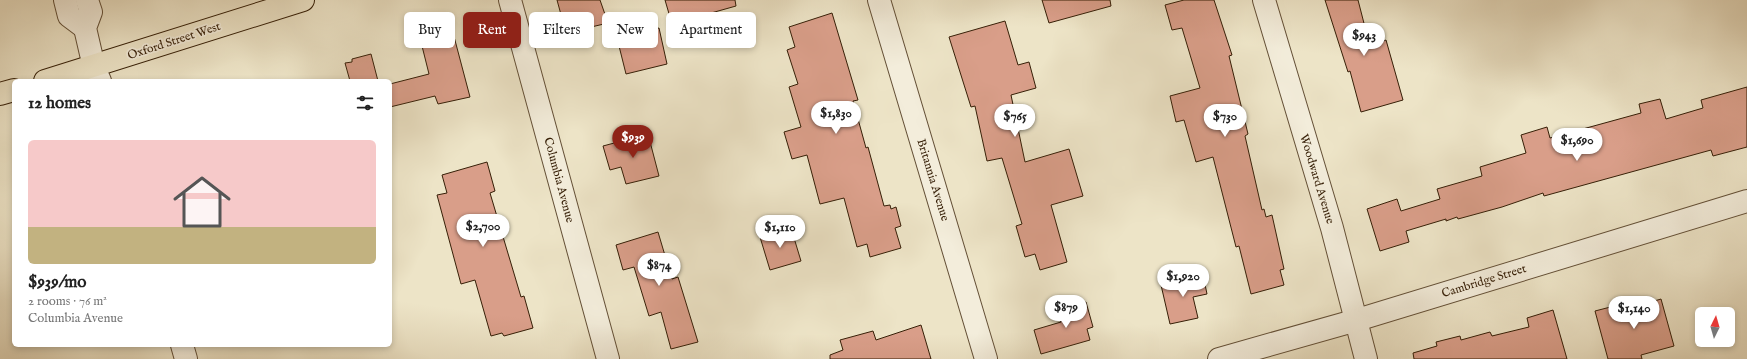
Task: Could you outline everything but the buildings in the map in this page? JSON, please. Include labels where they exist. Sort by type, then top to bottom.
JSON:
[{"type":"main road","name":"Oxford Street West","points":[[60,79],[97,74],[303,0]]},
{"type":"main road","points":[[0,94],[12,91]]},
{"type":"street","points":[[65,0],[69,16],[84,28],[97,74]]},
{"type":"street","points":[[84,28],[91,12],[87,0]]},
{"type":"street","name":"Columbia Avenue","points":[[510,0],[608,359]]},
{"type":"street","name":"Britannia Avenue","points":[[879,0],[986,359]]},
{"type":"street","name":"Woodward Avenue","points":[[1264,0],[1330,220],[1366,359]]},
{"type":"street","name":"Cambridge Street","points":[[1220,359],[1357,320],[1747,201]]},
{"type":"street","points":[[183,347],[186,359]]}]
